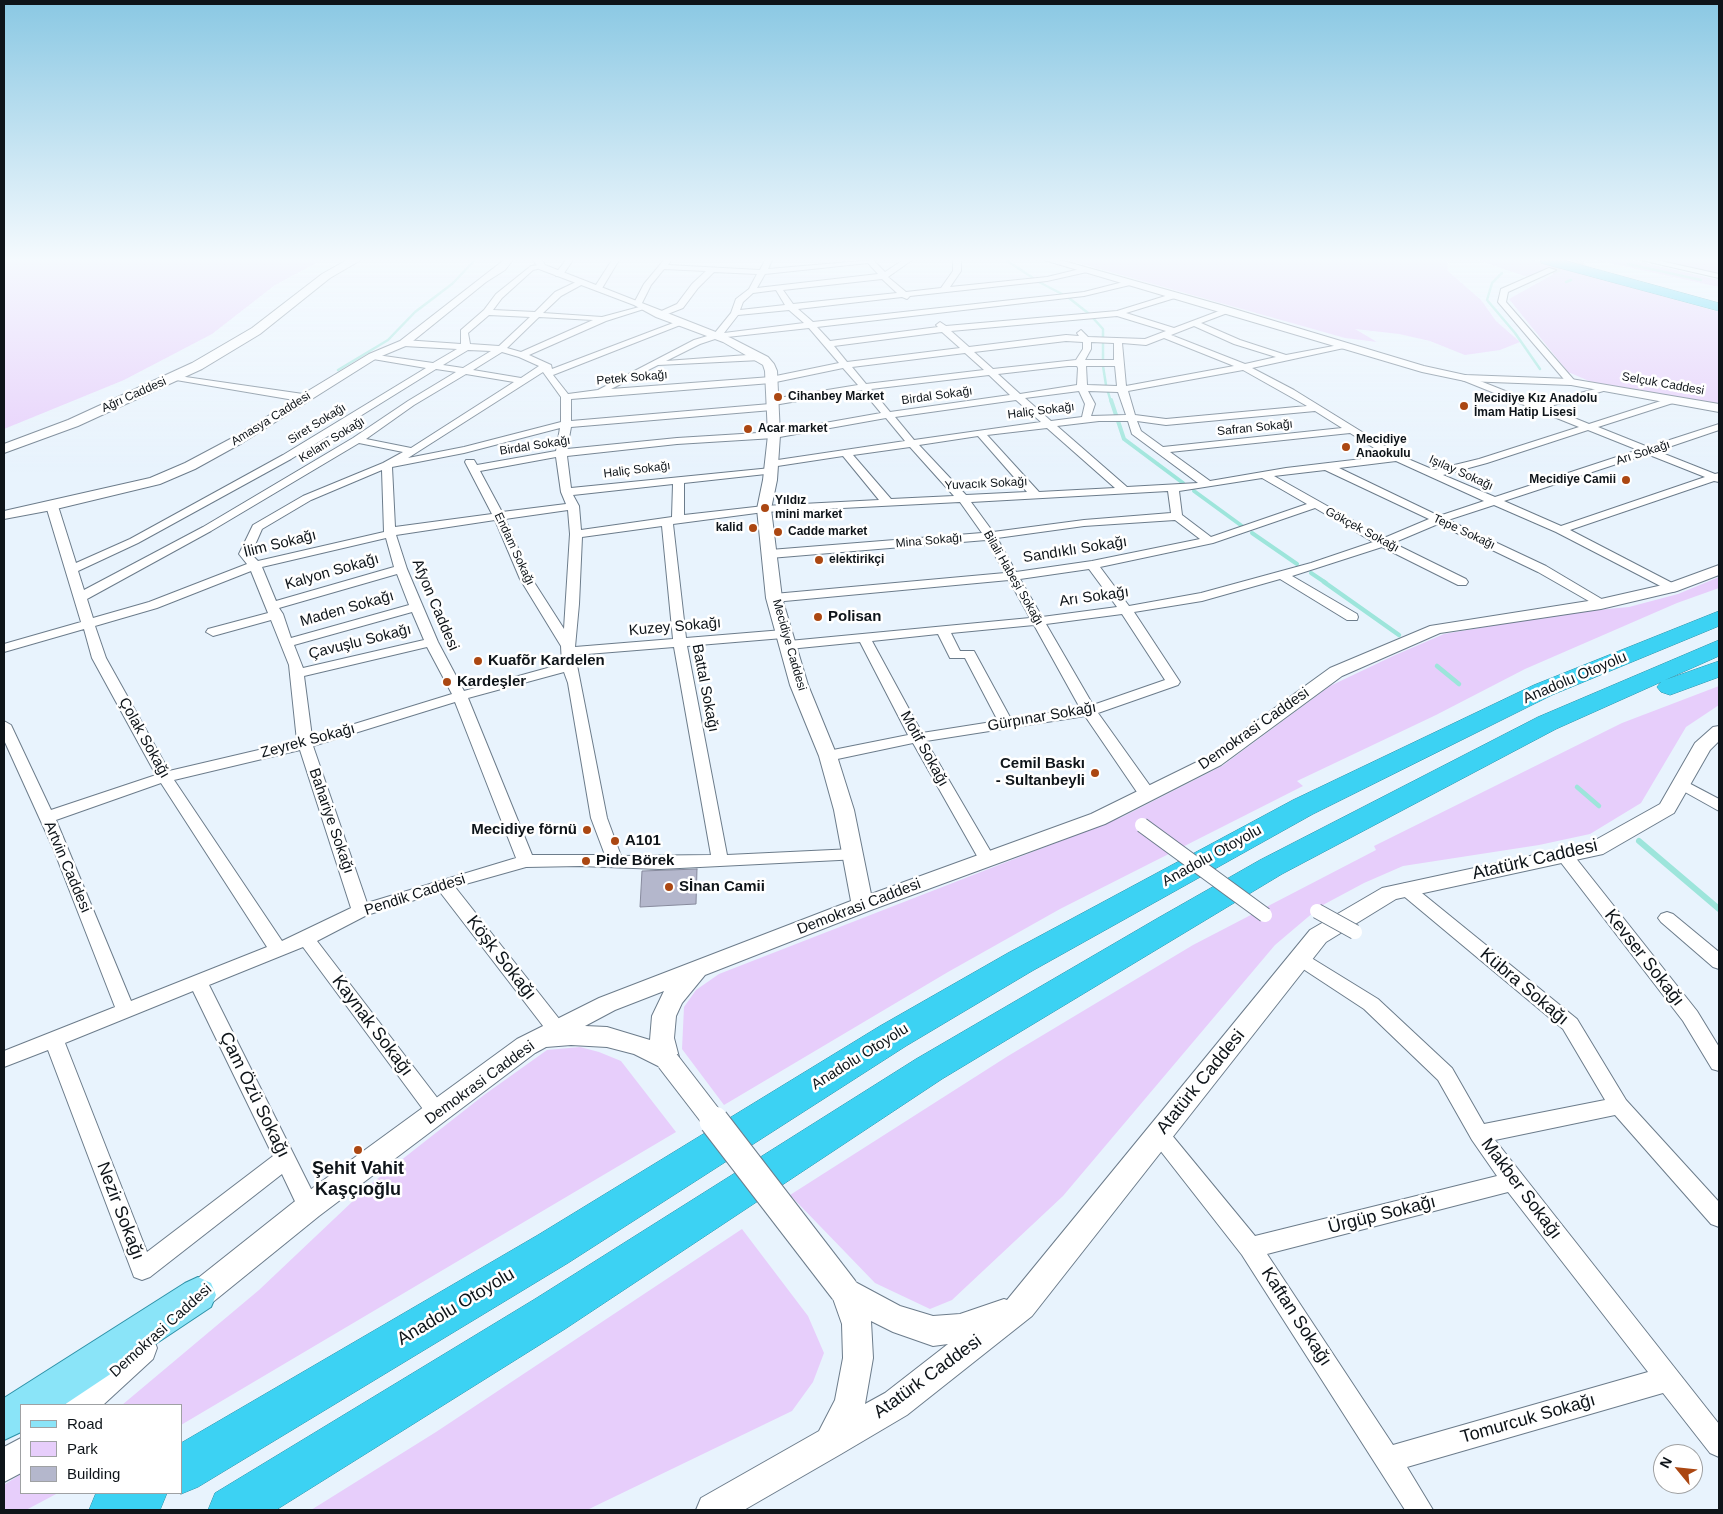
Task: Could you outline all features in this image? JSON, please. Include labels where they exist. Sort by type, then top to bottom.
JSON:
[{"type":"highway","name":"Anadolu Otoyolu","points":[[182,1469],[553,1249],[885,1042],[1020,962],[1311,803],[1543,690],[1719,618]]},
{"type":"highway","name":"Anadolu Otoyolu","points":[[232,1510],[550,1314],[938,1064],[1168,926],[1271,867],[1546,723],[1719,647]]},
{"type":"highway","points":[[1546,723],[1654,692],[1719,669]]},
{"type":"highway","points":[[113,1510],[141,1494]]},
{"type":"main road","name":"Ağrı Caddesi","points":[[4,449],[73,423],[176,377],[256,331]]},
{"type":"main road","points":[[31,1404],[198,1295]]},
{"type":"main road","points":[[4,1420],[20,1411]]},
{"type":"street","name":"Amasya Caddesi","points":[[4,515],[155,482],[190,466],[238,440],[374,356],[404,343],[419,331]]},
{"type":"street","points":[[466,331],[464,332],[466,347]]},
{"type":"street","name":"Kelam Sokağı","points":[[81,597],[207,530],[357,440],[501,349],[519,331]]},
{"type":"street","points":[[522,355],[577,331]]},
{"type":"street","points":[[387,465],[413,451],[524,381],[547,370],[659,331]]},
{"type":"street","points":[[704,331],[761,357]]},
{"type":"street","points":[[717,336],[721,331]]},
{"type":"street","points":[[599,393],[616,382],[657,364],[697,342],[717,336],[768,331]]},
{"type":"street","name":"Bilali Habeşi Sokağı","points":[[816,331],[962,499],[990,536],[1089,711],[1147,794]]},
{"type":"street","points":[[828,344],[933,331]]},
{"type":"street","points":[[948,331],[1018,397],[1125,491]]},
{"type":"street","points":[[1080,331],[1087,339],[1087,349],[1080,363]]},
{"type":"street","name":"Işılay Sokağı","points":[[1163,331],[1244,368],[1316,408],[1396,458],[1560,530],[1672,588]]},
{"type":"street","points":[[1169,333],[1175,331]]},
{"type":"street","points":[[1211,331],[1237,342],[1287,358]]},
{"type":"street","name":"Selçuk Caddesi","points":[[1292,331],[1422,369],[1465,378],[1571,382],[1719,408]]},
{"type":"street","points":[[1527,331],[1571,382]]},
{"type":"street","name":"Petek Sokağı","points":[[566,397],[771,380],[844,365],[1066,338],[1146,342],[1169,333]]},
{"type":"street","points":[[1118,341],[1123,389],[1136,432],[1207,484]]},
{"type":"street","points":[[404,343],[501,349],[522,355],[547,370],[566,397],[566,424],[560,453],[566,492],[574,506],[576,534],[569,655],[599,818],[614,861]]},
{"type":"street","name":"Birdal Sokağı","points":[[474,469],[560,453],[678,441],[774,435],[888,415],[1082,388],[1123,389],[1244,368],[1341,346]]},
{"type":"street","name":"Siret Sokağı","points":[[73,569],[134,541],[286,457],[466,347]]},
{"type":"street","points":[[374,356],[433,368],[524,381]]},
{"type":"street","points":[[657,364],[761,357]]},
{"type":"street","name":"Mecidiye Caddesi","points":[[761,357],[768,364],[771,380],[774,435],[764,509],[774,598],[799,684],[828,756],[844,810],[863,904]]},
{"type":"street","points":[[1080,363],[1083,368],[1082,388],[1090,404],[1086,415],[1088,419]]},
{"type":"street","points":[[387,465],[464,450],[566,424],[772,404],[864,387],[1080,363],[1119,363]]},
{"type":"street","points":[[176,377],[304,398]]},
{"type":"street","points":[[1465,378],[1718,477]]},
{"type":"street","points":[[1537,407],[1604,388]]},
{"type":"street","points":[[1433,474],[1673,400]]},
{"type":"street","name":"Haliç Sokağı","points":[[566,492],[771,468],[911,442],[1047,423],[1088,419],[1132,418],[1166,422],[1316,408]]},
{"type":"street","name":"Arı Sokağı","points":[[786,640],[864,638],[943,631],[1126,610],[1202,597],[1282,575],[1413,532],[1437,520],[1719,427]]},
{"type":"street","name":"Safran Sokağı","points":[[1161,450],[1351,430]]},
{"type":"street","points":[[980,433],[1036,495]]},
{"type":"street","points":[[357,440],[413,451]]},
{"type":"street","name":"Endam Sokağı","points":[[464,450],[500,517],[526,579],[569,655]]},
{"type":"street","points":[[846,453],[888,503]]},
{"type":"street","name":"Yuvacık Sokağı","points":[[576,534],[764,509],[1173,488],[1324,465],[1396,458]]},
{"type":"street","name":"Afyon Caddesi","points":[[387,465],[390,534],[401,569],[431,642],[460,696],[526,861]]},
{"type":"street","name":"Bahariye Sokağı","points":[[361,911],[305,744],[296,665],[255,565],[244,554],[258,527],[307,498],[351,478],[387,465]]},
{"type":"street","name":"Tepe Sokağı","points":[[1324,465],[1542,569],[1601,604]]},
{"type":"street","name":"Gökçek Sokağı","points":[[1264,474],[1314,505],[1462,582]]},
{"type":"street","points":[[1560,530],[1718,477]]},
{"type":"street","name":"Battal Sokağı","points":[[679,479],[672,521],[680,643],[720,858]]},
{"type":"street","points":[[1173,488],[1177,516],[1210,541]]},
{"type":"street","name":"Sandıklı Sokağı","points":[[774,598],[1012,576],[1092,565],[1210,541],[1314,505]]},
{"type":"street","name":"Çolak Sokağı","points":[[52,506],[99,658],[165,777],[278,950]]},
{"type":"street","name":"İlim Sokağı","points":[[4,648],[87,622],[153,605],[255,565],[390,534],[396,530],[574,506]]},
{"type":"street","name":"Mina Sokağı","points":[[770,554],[990,536],[1084,523],[1177,516]]},
{"type":"street","name":"Gürpınar Sokağı","points":[[828,756],[918,738],[1089,711],[1173,682],[1126,610],[1092,565]]},
{"type":"street","name":"Kalyon Sokağı","points":[[275,610],[401,569]]},
{"type":"street","name":"Demokrasi Caddesi","points":[[81,1404],[198,1295],[309,1207],[438,1114],[526,1046],[607,1004],[863,904],[1098,819],[1214,761],[1336,672],[1436,629],[1601,604],[1672,588],[1719,570]]},
{"type":"street","points":[[1282,575],[1352,617]]},
{"type":"street","name":"Maden Sokağı","points":[[287,643],[415,607]]},
{"type":"street","points":[[213,632],[275,610]]},
{"type":"street","points":[[943,631],[955,655],[969,654],[1006,723]]},
{"type":"street","name":"Motif Sokağı","points":[[864,638],[987,859]]},
{"type":"street","name":"Kuzey Sokağı","points":[[569,655],[680,643],[786,640]]},
{"type":"street","name":"Çavuşlu Sokağı","points":[[297,674],[431,642]]},
{"type":"street","name":"Zeyrek Sokağı","points":[[47,817],[165,777],[305,744],[460,696],[569,655]]},
{"type":"street","name":"Artvin Caddesi","points":[[4,725],[47,817],[126,1011]]},
{"type":"street","name":"Atatürk Caddesi","points":[[713,1510],[896,1404],[1022,1306],[1318,936],[1390,893],[1596,850],[1666,808],[1702,747],[1719,731]]},
{"type":"street","points":[[1680,784],[1719,806]]},
{"type":"street","points":[[1142,824],[1265,915]]},
{"type":"street","name":"Pendik Caddesi","points":[[4,1059],[54,1041],[306,939],[361,911],[491,870],[526,861],[660,863],[720,858],[853,855]]},
{"type":"street","name":"Kevser Sokağı","points":[[1565,856],[1690,1016],[1719,1063]]},
{"type":"street","name":"Köşk Sokağı","points":[[445,886],[548,1035]]},
{"type":"street","name":"Kübra Sokağı","points":[[1406,889],[1570,1024],[1619,1106],[1719,1217]]},
{"type":"street","points":[[1317,911],[1355,932]]},
{"type":"street","points":[[1667,918],[1719,962]]},
{"type":"street","name":"Kaynak Sokağı","points":[[306,939],[438,1114]]},
{"type":"street","name":"Makber Sokağı","points":[[1300,958],[1371,1004],[1445,1074],[1479,1134],[1513,1181],[1719,1444]]},
{"type":"street","points":[[697,969],[672,998],[664,1016],[662,1038],[668,1061],[844,1290],[857,1324],[858,1358],[850,1403],[830,1443]]},
{"type":"street","name":"Çam Özü Sokağı","points":[[198,982],[309,1207]]},
{"type":"street","points":[[548,1035],[607,1037],[640,1046],[668,1061]]},
{"type":"street","name":"Nezir Sokağı","points":[[54,1041],[142,1269],[286,1159]]},
{"type":"street","points":[[1479,1134],[1619,1106]]},
{"type":"street","name":"Kaftan Sokağı","points":[[1159,1134],[1250,1248],[1389,1459],[1420,1510]]},
{"type":"street","name":"Ürgüp Sokağı","points":[[1250,1248],[1513,1181]]},
{"type":"street","points":[[844,1290],[894,1318],[933,1331],[960,1329],[1022,1306]]},
{"type":"street","name":"Tomurcuk Sokağı","points":[[1389,1459],[1668,1379]]},
{"type":"street","points":[[4,1466],[20,1455]]},
{"type":"green space","points":[[4,331],[216,331],[124,380],[4,429]]},
{"type":"green space","points":[[1319,331],[1358,331],[1377,342],[1345,338]]},
{"type":"green space","points":[[1370,331],[1507,331],[1520,342],[1500,350],[1465,355],[1430,341],[1399,334]]},
{"type":"green space","points":[[1535,331],[1719,331],[1719,405],[1596,384],[1568,372]]},
{"type":"green space","points":[[1719,577],[1719,588],[1677,603],[1525,669],[1436,715],[1297,781],[1303,786],[1060,909],[948,972],[724,1105],[682,1049],[684,1007],[696,990],[719,974],[1122,817],[1222,766],[1330,686],[1393,656],[1444,634],[1565,613],[1629,607],[1678,594]]},
{"type":"green space","points":[[1719,686],[1719,705],[1686,727],[1641,803],[1590,834],[1539,845],[1403,866],[1364,883],[1321,906],[1275,945],[1063,1196],[952,1300],[930,1309],[875,1283],[790,1195],[1008,1056],[1193,945],[1376,850],[1374,846],[1622,723]]},
{"type":"green space","points":[[580,1047],[621,1061],[676,1132],[182,1424],[182,1404],[123,1404],[259,1290],[372,1183],[484,1095],[547,1050]]},
{"type":"green space","points":[[742,1229],[808,1316],[824,1353],[813,1382],[792,1411],[587,1510],[311,1510],[436,1432]]},
{"type":"green space","points":[[20,1475],[20,1494],[56,1494],[26,1510],[4,1510],[4,1485]]},
{"type":"building","name":"Sİnan Camii","points":[[697,869],[696,904],[640,907],[642,871]]},
{"type":"waterway","points":[[338,370],[388,340],[397,331]]},
{"type":"waterway","points":[[1103,331],[1103,337]]},
{"type":"waterway","points":[[1513,331],[1540,369]]},
{"type":"waterway","points":[[1103,343],[1103,361]]},
{"type":"waterway","points":[[1103,366],[1106,385]]},
{"type":"waterway","points":[[1108,392],[1111,402]]},
{"type":"waterway","points":[[1111,400],[1116,415]]},
{"type":"waterway","points":[[1118,421],[1124,439],[1183,483]]},
{"type":"waterway","points":[[1194,491],[1242,526]]},
{"type":"waterway","points":[[1252,533],[1297,564]]},
{"type":"waterway","points":[[1311,573],[1326,583]]},
{"type":"waterway","points":[[1324,582],[1399,635]]},
{"type":"waterway","points":[[1437,666],[1459,684]]},
{"type":"waterway","points":[[1577,787],[1599,806]]},
{"type":"waterway","points":[[1639,841],[1719,909]]},
{"type":"place","name":"Cihanbey Market","points":[[778,397]]},
{"type":"place","name":"Mecidiye Kız Anadolu İmam Hatip Lisesi","points":[[1464,406]]},
{"type":"place","name":"Acar market","points":[[748,429]]},
{"type":"place","name":"Mecidiye Anaokulu","points":[[1346,447]]},
{"type":"place","name":"Mecidiye Camii","points":[[1626,480]]},
{"type":"place","name":"Yıldız mini market","points":[[765,508]]},
{"type":"place","name":"kalid","points":[[753,528]]},
{"type":"place","name":"Cadde market","points":[[778,532]]},
{"type":"place","name":"elektirikçi","points":[[819,560]]},
{"type":"place","name":"Polisan","points":[[818,617]]},
{"type":"place","name":"Kuafõr Kardelen","points":[[478,661]]},
{"type":"place","name":"Kardeşler","points":[[447,682]]},
{"type":"place","name":"Cemil Baskı - Sultanbeyli","points":[[1095,773]]},
{"type":"place","name":"Mecidiye förnü","points":[[587,830]]},
{"type":"place","name":"A101","points":[[615,841]]},
{"type":"place","name":"Pide Börek","points":[[586,861]]},
{"type":"place","name":"Sİnan Camii","points":[[669,887]]},
{"type":"place","name":"Şehit Vahit Kaşçıoğlu","points":[[358,1150]]}]
